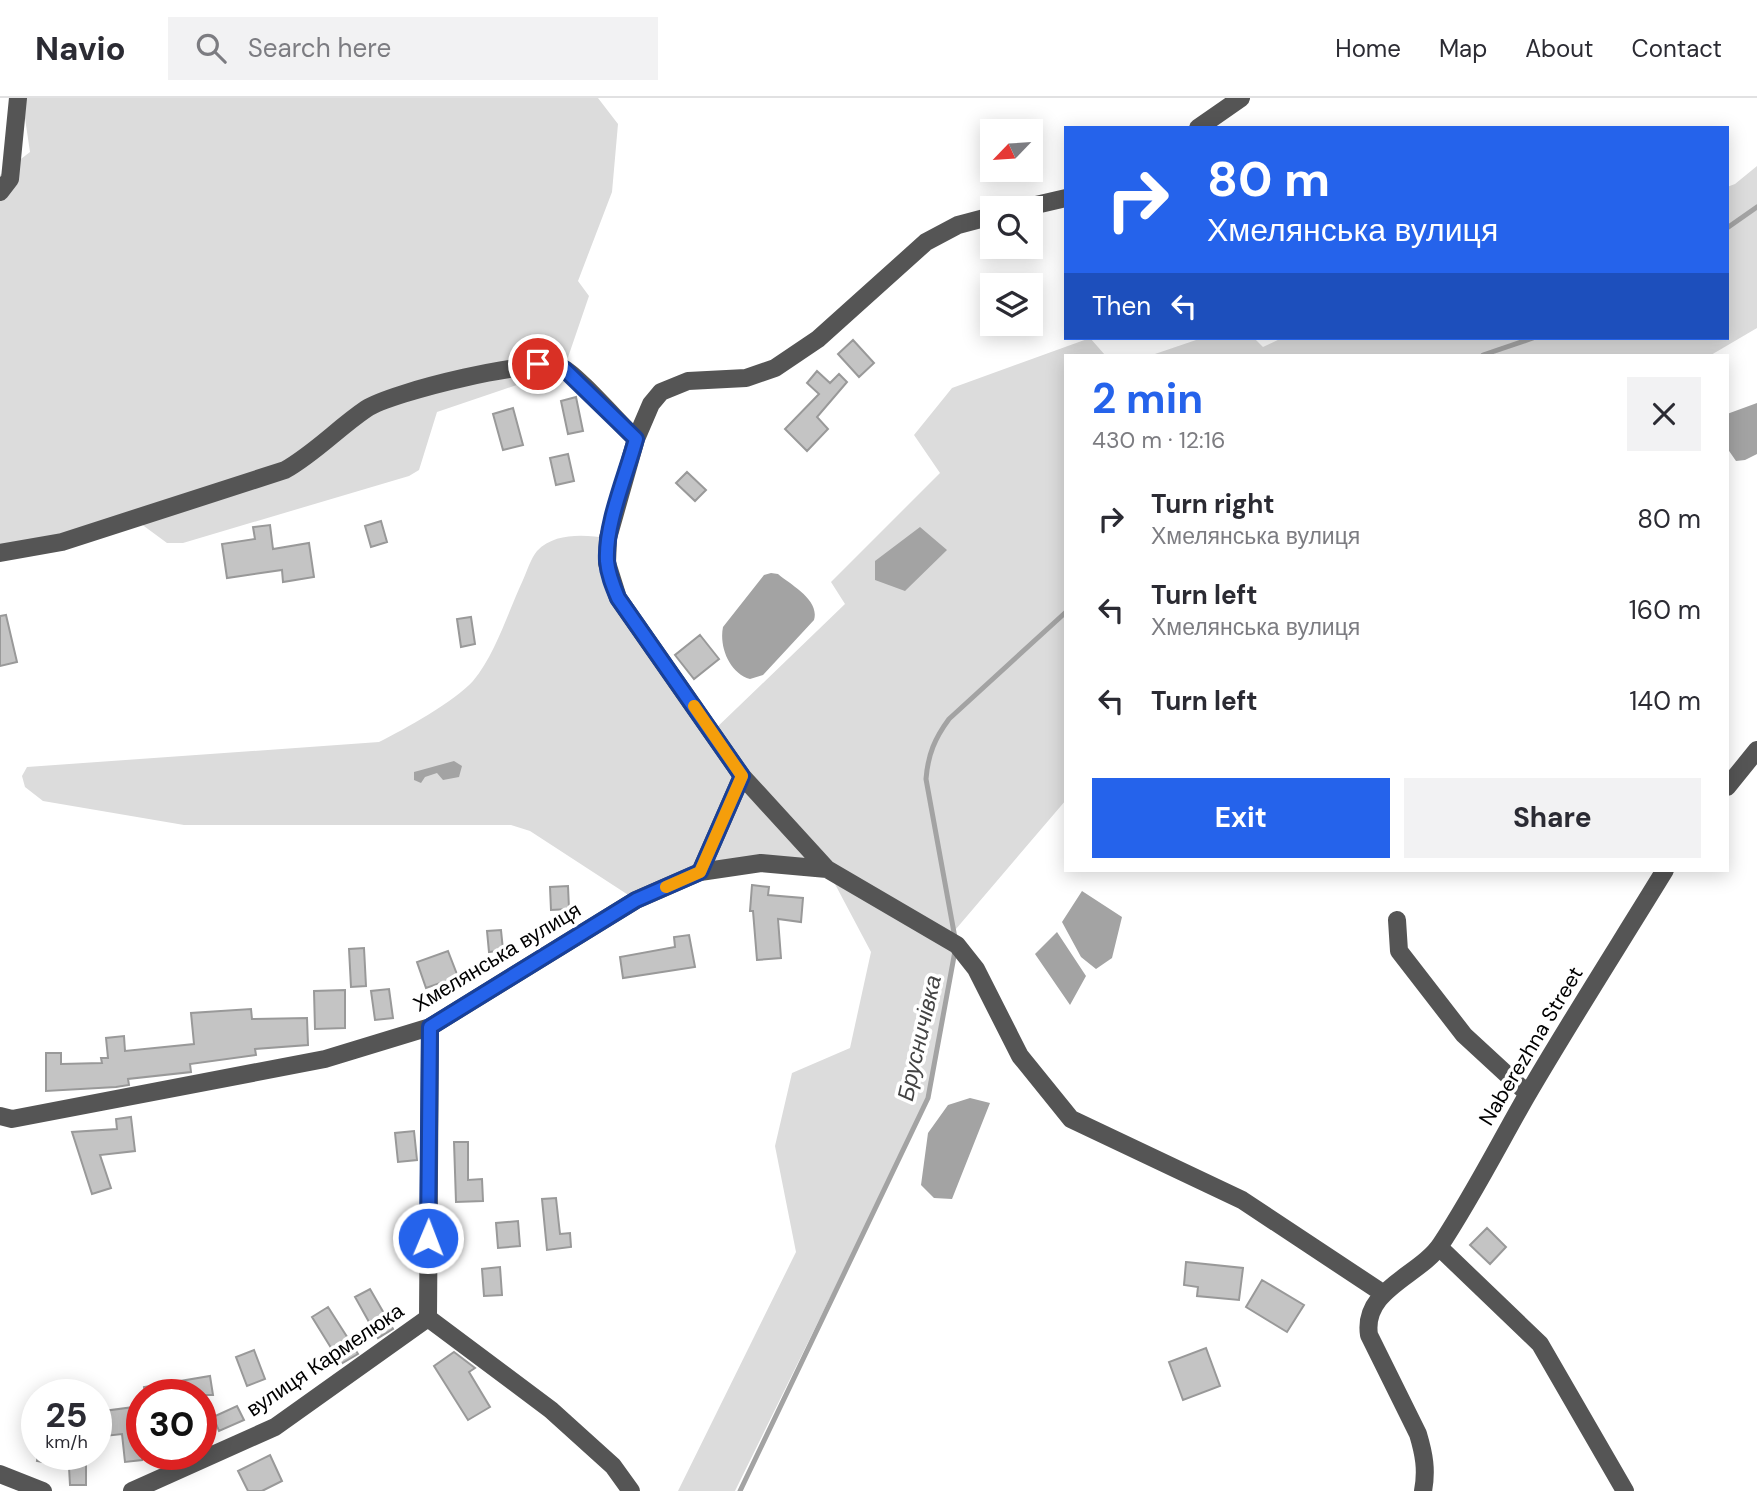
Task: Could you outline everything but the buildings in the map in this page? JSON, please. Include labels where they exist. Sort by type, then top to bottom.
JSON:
[{"type":"street","points":[[0,192],[10,179],[18,98]]},
{"type":"street","points":[[1201,126],[1241,98]]},
{"type":"street","points":[[1043,203],[1064,198]]},
{"type":"street","points":[[980,219],[958,225],[926,242],[818,339],[775,368],[746,378],[688,381],[661,392],[651,404],[636,439],[608,538],[607,563],[611,581],[618,598],[742,776],[827,869],[957,945],[976,970],[1020,1056],[1071,1119],[1242,1200],[1384,1294]]},
{"type":"street","points":[[0,553],[62,542],[285,470],[367,408],[387,398],[412,390],[538,364],[564,369],[636,439]]},
{"type":"street","points":[[1729,785],[1757,750]]},
{"type":"street","points":[[700,872],[742,776]]},
{"type":"street","name":"Хмелянська вулиця","points":[[4,1122],[325,1059],[430,1027],[636,900],[700,872],[761,863],[827,869]]},
{"type":"street","name":"Naberezhna Street","points":[[1439,1248],[1528,1094],[1664,872]]},
{"type":"street","points":[[1397,920],[1399,951],[1464,1035],[1528,1094]]},
{"type":"street","points":[[430,1027],[428,1318],[551,1410],[612,1466],[631,1491]]},
{"type":"street","points":[[1423,1491],[1425,1461],[1418,1434],[1369,1335],[1367,1324],[1370,1312],[1384,1294],[1439,1248],[1540,1344],[1625,1491]]},
{"type":"street","name":"вулиця Кармелюка","points":[[132,1491],[275,1427],[428,1318]]},
{"type":"street","points":[[0,1474],[43,1491]]},
{"type":"shaded area","points":[[22,98],[598,98],[618,124],[612,192],[578,281],[589,296],[564,369],[437,412],[419,470],[409,476],[183,543],[167,543],[133,518],[0,553],[0,175],[30,152]]},
{"type":"shaded area","points":[[1757,166],[1757,328],[1713,354],[1155,354],[1196,340],[1256,340],[1263,347],[1278,340],[1729,340],[1729,186]]},
{"type":"shaded area","points":[[1084,340],[1092,340],[1104,354],[1064,354],[1064,802],[950,936],[957,945],[928,1098],[735,1491],[678,1491],[796,1252],[775,1146],[792,1073],[850,1048],[871,952],[827,869],[717,869],[636,900],[530,831],[511,825],[184,825],[43,801],[25,787],[22,776],[27,767],[379,742],[442,706],[473,681],[495,645],[537,551],[552,541],[571,536],[608,538],[611,581],[712,732],[845,604],[831,582],[940,473],[914,435],[952,388]]},
{"type":"shaded area","points":[[1757,403],[1757,454],[1736,461],[1729,451],[1729,413]]},
{"type":"shaded area","points":[[920,527],[947,550],[905,591],[875,580],[875,561]]},
{"type":"shaded area","points":[[778,574],[809,600],[815,613],[814,620],[763,675],[750,679],[736,671],[727,658],[723,627],[764,575]]},
{"type":"shaded area","points":[[454,761],[462,766],[459,777],[443,780],[437,773],[425,777],[421,783],[414,780],[414,772]]},
{"type":"shaded area","points":[[1082,891],[1122,917],[1112,958],[1096,969],[1081,957],[1062,922]]},
{"type":"shaded area","points":[[1057,932],[1086,976],[1070,1005],[1035,954]]},
{"type":"shaded area","points":[[970,1098],[990,1103],[952,1199],[934,1198],[921,1185],[928,1133],[948,1105]]},
{"type":"waterway","name":"Брусничівка","points":[[1729,227],[1757,207]]},
{"type":"waterway","name":"Брусничівка","points":[[1486,354],[1527,340]]},
{"type":"waterway","name":"Брусничівка","points":[[955,938],[926,779],[930,754],[949,719],[1064,614]]},
{"type":"waterway","name":"Брусничівка","points":[[740,1491],[928,1098],[955,951]]},
{"type":"slow traffic","points":[[666,887],[700,872],[742,776],[694,706]]},
{"type":"route","points":[[428,1238],[430,1027],[636,900],[700,872],[742,776],[618,598],[611,581],[607,563],[608,538],[636,439],[564,369],[538,364]]}]
